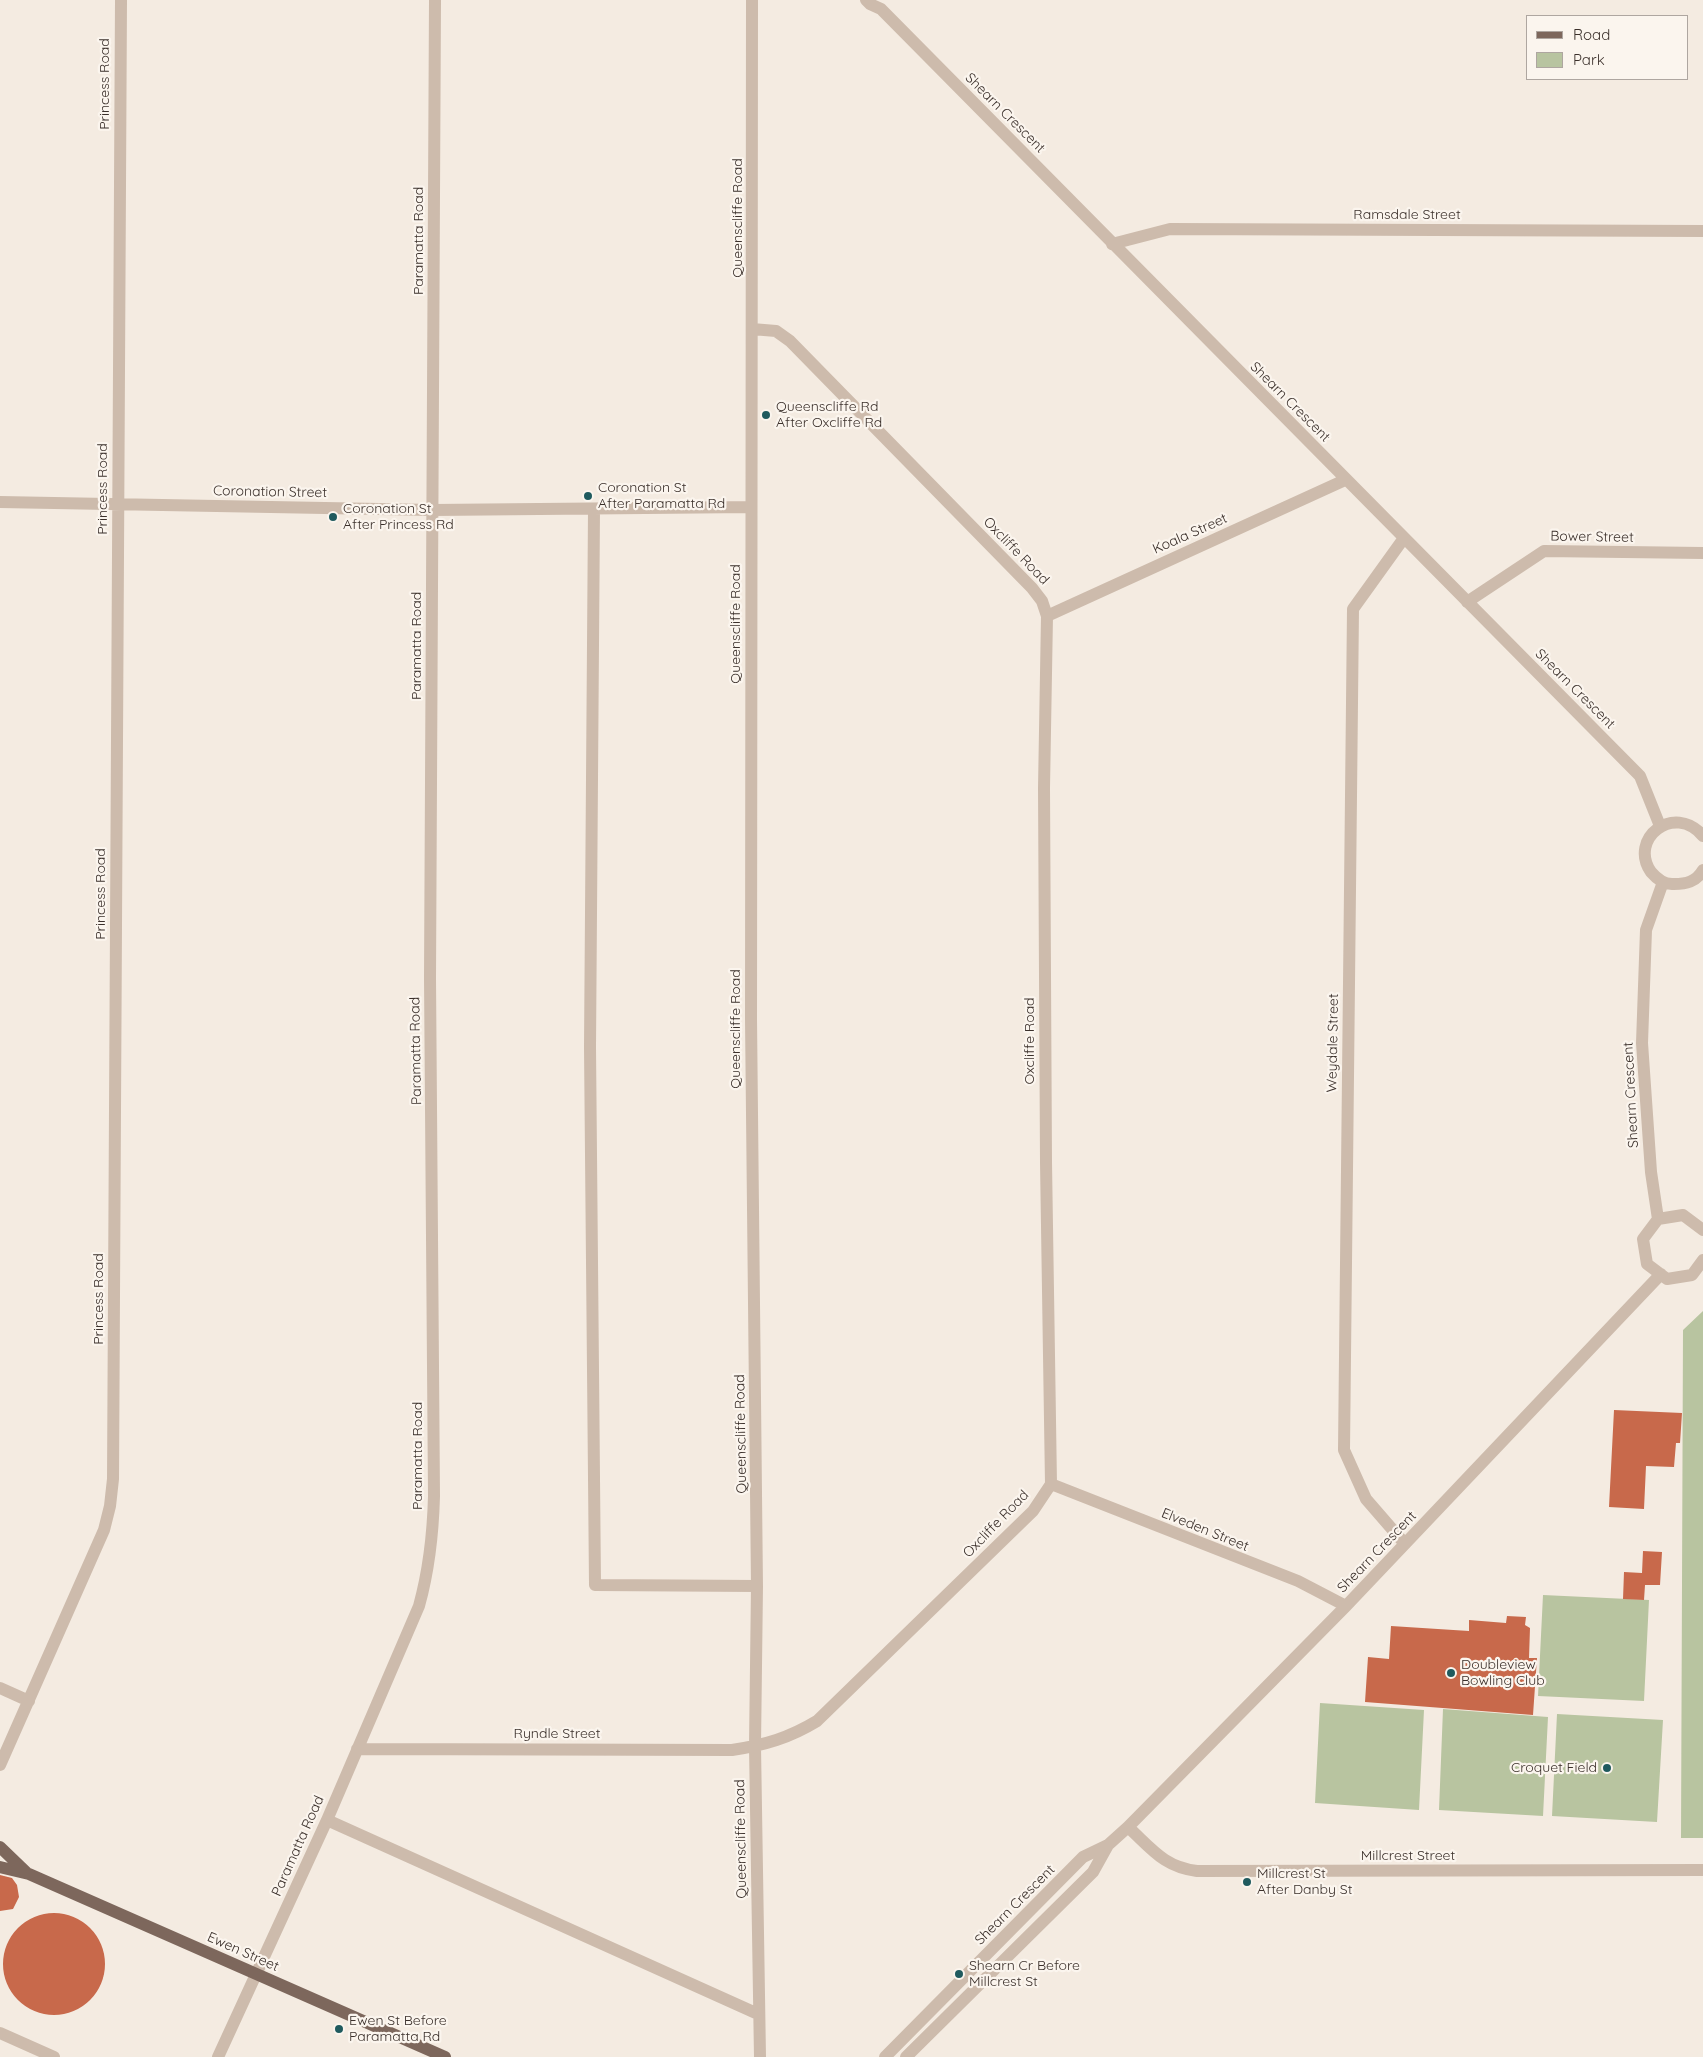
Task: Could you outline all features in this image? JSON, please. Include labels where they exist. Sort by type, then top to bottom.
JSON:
[{"type":"main road","name":"Ewen Street","points":[[0,1846],[29,1874]]},
{"type":"main road","name":"Ewen Street","points":[[0,1867],[29,1874],[445,2057]]},
{"type":"street","name":"Princess Road","points":[[0,1765],[104,1530],[110,1506],[113,1479],[121,0]]},
{"type":"street","name":"Paramatta Road","points":[[218,2057],[327,1820],[419,1606],[426,1580],[432,1536],[434,1496],[430,968],[435,0]]},
{"type":"street","name":"Queenscliffe Road","points":[[752,0],[751,1019],[758,1586],[755,1746],[760,2057]]},
{"type":"street","name":"Shearn Crescent","points":[[866,0],[870,4],[881,4],[1112,244],[1640,776],[1660,826]]},
{"type":"street","name":"Ramsdale Street","points":[[1112,244],[1170,229],[1703,231]]},
{"type":"street","name":"Oxcliffe Road","points":[[752,329],[776,331],[790,341],[1032,588],[1042,601],[1047,616],[1044,798],[1046,1182],[1051,1484],[1032,1511],[818,1721],[796,1735],[755,1746]]},
{"type":"street","name":"Koala Street","points":[[1047,616],[1345,480]]},
{"type":"street","name":"Coronation Street","points":[[0,502],[118,506],[433,510],[594,510],[751,507]]},
{"type":"street","points":[[594,510],[590,1047],[595,1585],[758,1586]]},
{"type":"street","name":"Weydale Street","points":[[1404,538],[1353,609],[1344,1450],[1366,1499],[1405,1544]]},
{"type":"street","name":"Bower Street","points":[[1467,602],[1544,551],[1703,553]]},
{"type":"street","points":[[1703,836],[1687,823],[1677,821],[1660,826],[1649,838],[1645,852],[1648,866],[1655,877],[1670,885],[1686,884],[1699,877],[1703,870]]},
{"type":"street","name":"Shearn Crescent","points":[[1658,1219],[1651,1172],[1642,1043],[1646,930],[1663,882]]},
{"type":"street","points":[[1703,1230],[1683,1215],[1658,1219],[1643,1239],[1647,1264],[1667,1279],[1692,1275],[1703,1260]]},
{"type":"street","name":"Shearn Crescent","points":[[885,2057],[1083,1857],[1108,1845],[1128,1827],[1346,1606],[1661,1274]]},
{"type":"street","name":"Elveden Street","points":[[1051,1484],[1298,1581],[1346,1606]]},
{"type":"street","points":[[0,1688],[29,1701]]},
{"type":"street","name":"Ryndle Street","points":[[357,1749],[732,1750],[755,1746]]},
{"type":"street","points":[[327,1820],[758,2014]]},
{"type":"street","name":"Millcrest Street","points":[[1128,1827],[1165,1862],[1181,1869],[1197,1871],[1703,1870]]},
{"type":"street","name":"Shearn Crescent","points":[[906,2057],[1093,1872],[1108,1845]]},
{"type":"street","points":[[0,2033],[28,2051],[54,2057]]},
{"type":"green space","points":[[1703,1311],[1703,1838],[1681,1838],[1683,1330]]},
{"type":"green space","points":[[1543,1595],[1649,1600],[1644,1701],[1538,1696]]},
{"type":"green space","points":[[1320,1703],[1424,1710],[1419,1810],[1315,1803]]},
{"type":"green space","name":"Croquet Field","points":[[1443,1709],[1548,1717],[1543,1816],[1439,1810]]},
{"type":"green space","name":"Croquet Field","points":[[1557,1714],[1663,1720],[1657,1822],[1552,1816]]},
{"type":"building","points":[[1614,1410],[1682,1413],[1680,1443],[1676,1443],[1674,1467],[1646,1466],[1644,1509],[1609,1507]]},
{"type":"building","points":[[1643,1551],[1662,1552],[1660,1585],[1645,1585],[1644,1600],[1623,1599],[1624,1572],[1642,1573]]},
{"type":"building","name":"Doubleview Bowling Club","points":[[1507,1616],[1526,1617],[1525,1625],[1530,1628],[1529,1658],[1537,1658],[1533,1715],[1365,1702],[1368,1657],[1389,1659],[1391,1626],[1469,1631],[1469,1620],[1506,1623]]},
{"type":"building","points":[[0,1875],[12,1878],[17,1885],[19,1897],[13,1909],[0,1911]]},
{"type":"building","points":[[54,1913],[73,1917],[90,1928],[101,1945],[105,1964],[101,1983],[90,2000],[73,2011],[54,2015],[35,2011],[18,2000],[7,1983],[3,1964],[7,1945],[18,1928],[35,1917]]},
{"type":"place","name":"Queenscliffe Rd After Oxcliffe Rd","points":[[766,415]]},
{"type":"place","name":"Coronation St After Paramatta Rd","points":[[588,496]]},
{"type":"place","name":"Coronation St After Princess Rd","points":[[333,517]]},
{"type":"place","name":"Doubleview Bowling Club","points":[[1451,1673]]},
{"type":"place","name":"Croquet Field","points":[[1607,1768]]},
{"type":"place","name":"Millcrest St After Danby St","points":[[1247,1882]]},
{"type":"place","name":"Shearn Cr Before Millcrest St","points":[[959,1974]]},
{"type":"place","name":"Ewen St Before Paramatta Rd","points":[[339,2029]]}]
